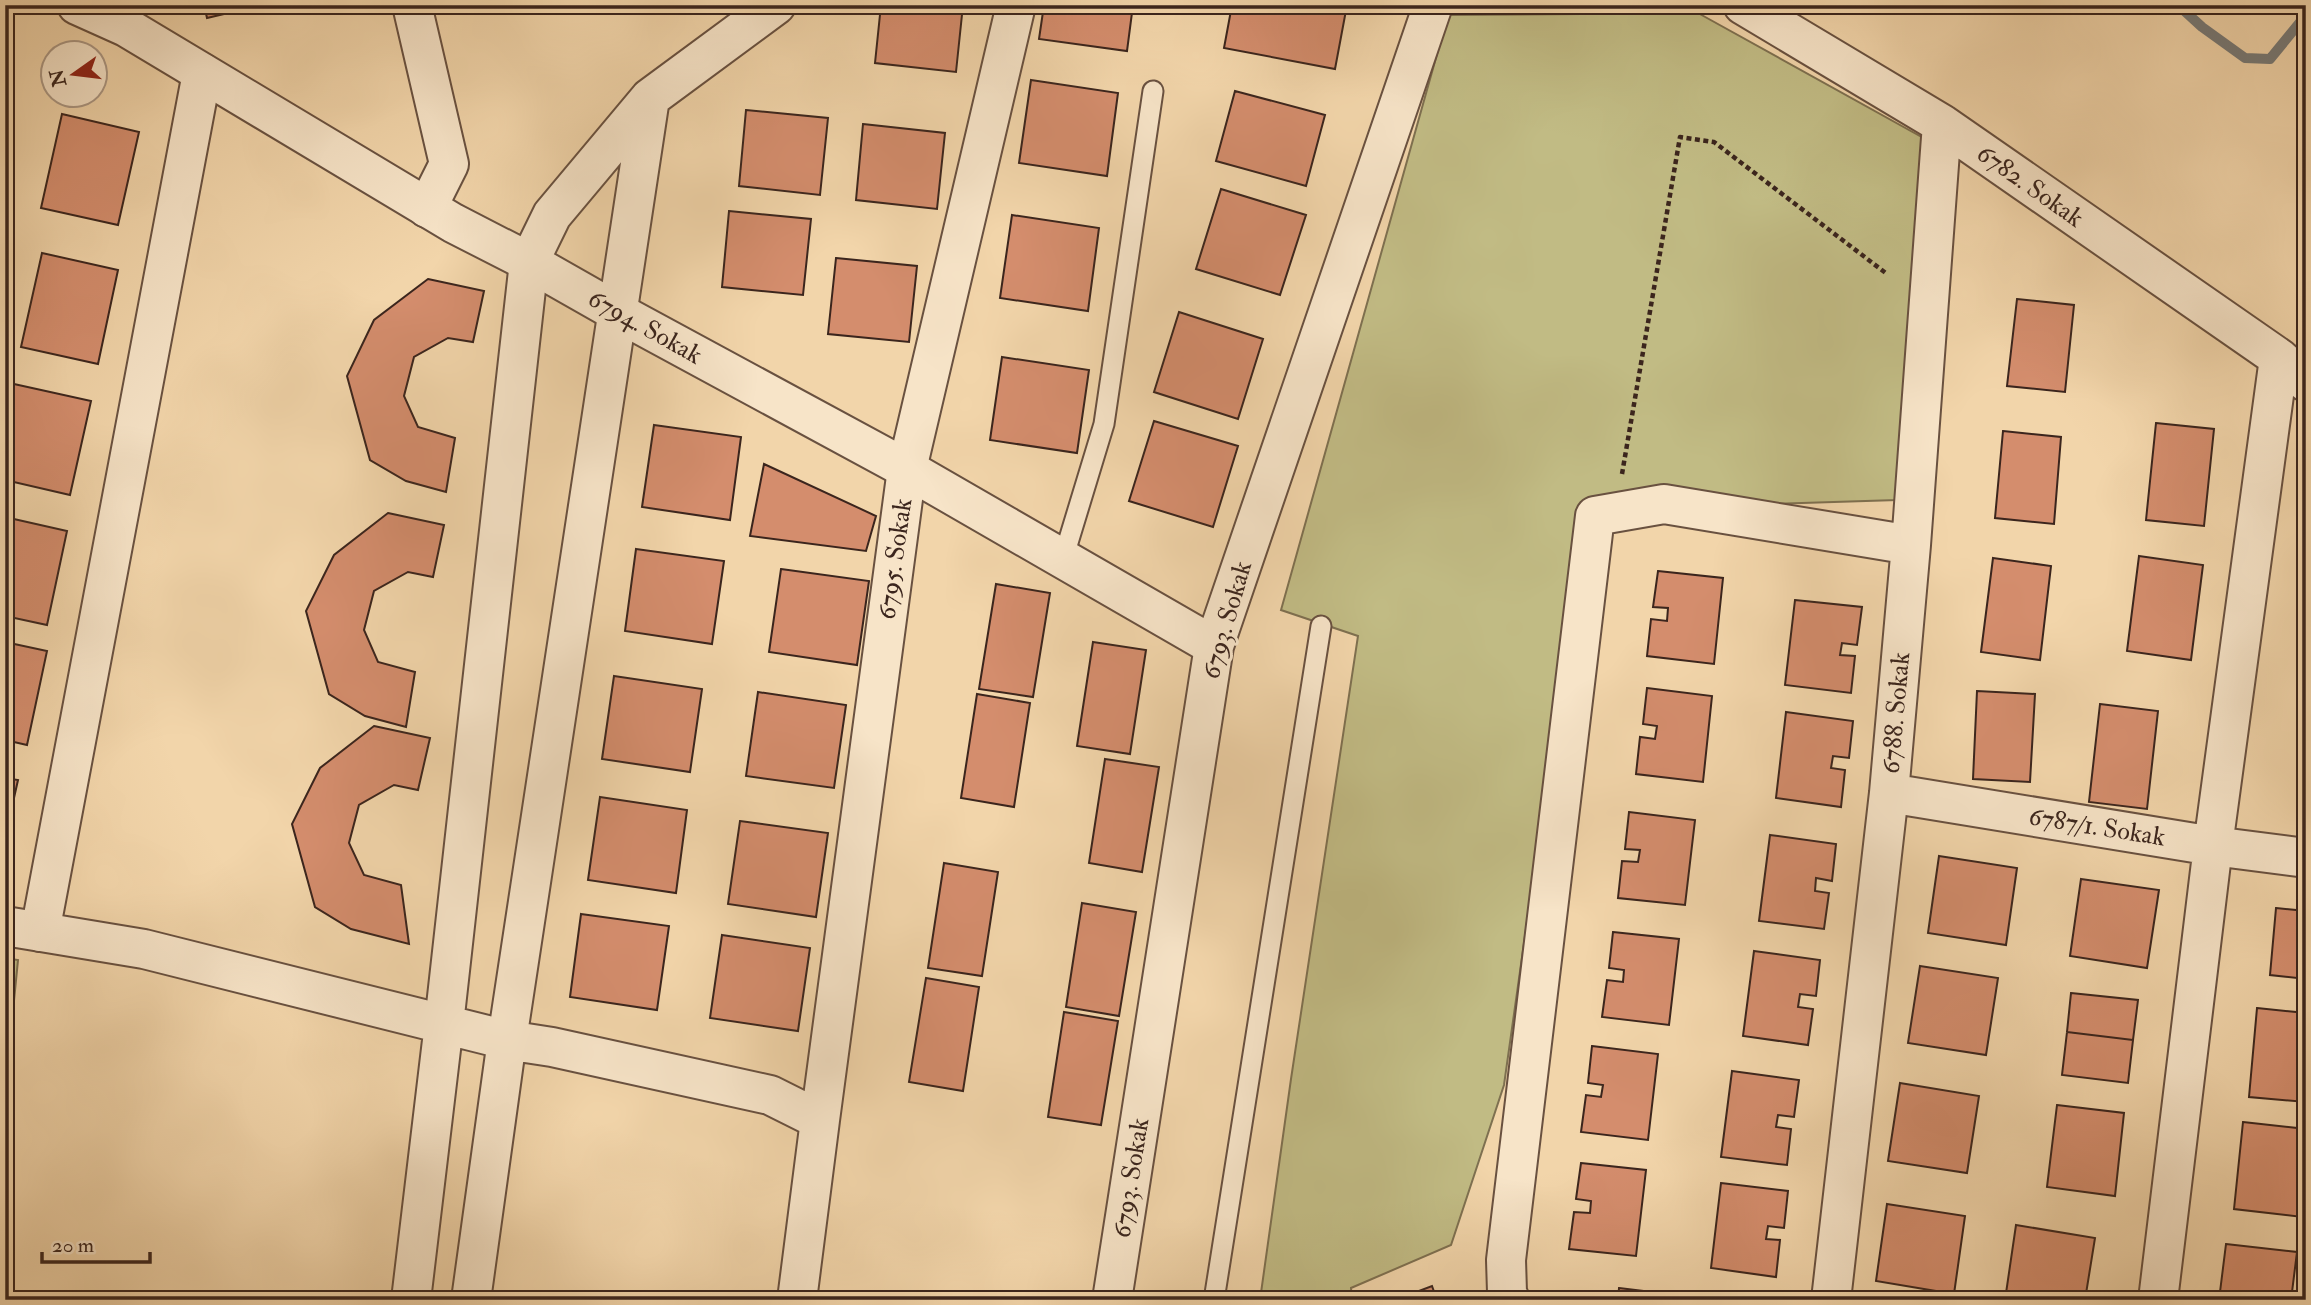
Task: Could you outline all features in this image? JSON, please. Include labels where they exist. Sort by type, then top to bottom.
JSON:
[{"type":"street","name":"6794. Sokak","points":[[77,5],[124,16],[202,73],[428,208],[907,468],[1214,646]]},
{"type":"street","points":[[412,5],[449,163],[428,208]]},
{"type":"street","points":[[411,1300],[529,262],[552,215],[650,98],[776,5]]},
{"type":"street","name":"6795. Sokak","points":[[797,1300],[907,468],[1016,5]]},
{"type":"street","name":"6793. Sokak","points":[[1112,1300],[1214,646],[1433,5]]},
{"type":"street","name":"6782. Sokak","points":[[1743,5],[1942,124],[2292,370]]},
{"type":"street","points":[[202,73],[23,929],[144,949],[507,1040],[552,1047],[770,1095],[820,1121]]},
{"type":"street","points":[[471,1300],[507,1040],[650,98]]},
{"type":"street","name":"6788. Sokak","points":[[1831,1300],[1889,793],[1911,545],[1942,124]]},
{"type":"street","points":[[2158,1300],[2213,846],[2292,370]]},
{"type":"street","points":[[1510,1300],[1507,1292],[1506,1260],[1595,516],[1664,504],[1911,545]]},
{"type":"street","name":"6787/1. Sokak","points":[[1889,793],[2213,846],[2306,858]]},
{"type":"lane","points":[[1063,559],[1104,424],[1153,91]]},
{"type":"lane","points":[[1214,1300],[1321,626]]},
{"type":"path","points":[[1615,513],[1680,136],[1714,142],[1887,274]]},
{"type":"shaded area","points":[[1698,13],[1927,140],[1897,500],[1585,510],[1504,1085],[1451,1245],[1351,1288],[1352,1300],[1260,1300],[1358,636],[1281,610],[1448,15]]},
{"type":"shaded area","points":[[5,958],[18,960],[5,1092]]},
{"type":"building","points":[[204,5],[262,5],[207,18]]},
{"type":"building","points":[[881,5],[963,5],[956,72],[875,63]]},
{"type":"building","points":[[1044,5],[1133,5],[1127,51],[1039,39]]},
{"type":"building","points":[[1232,5],[1347,5],[1335,69],[1224,48]]},
{"type":"building","points":[[1031,80],[1118,93],[1107,176],[1019,163]]},
{"type":"building","points":[[1235,91],[1325,115],[1306,186],[1216,161]]},
{"type":"building","points":[[746,110],[828,118],[820,195],[739,186]]},
{"type":"building","points":[[62,114],[139,132],[118,225],[41,208]]},
{"type":"building","points":[[863,124],[945,133],[937,209],[856,200]]},
{"type":"building","points":[[1221,189],[1306,215],[1280,295],[1196,269]]},
{"type":"building","points":[[729,211],[811,219],[803,295],[722,287]]},
{"type":"building","points":[[1012,215],[1099,228],[1088,311],[1000,298]]},
{"type":"building","points":[[42,253],[118,270],[98,364],[21,347]]},
{"type":"building","points":[[836,258],[917,266],[909,342],[828,334]]},
{"type":"building","points":[[428,279],[484,291],[473,342],[448,338],[414,357],[404,396],[418,427],[455,438],[446,492],[406,481],[370,460],[347,376],[374,320]]},
{"type":"building","points":[[2017,299],[2074,305],[2065,392],[2007,386]]},
{"type":"building","points":[[1179,312],[1263,339],[1238,419],[1154,392]]},
{"type":"building","points":[[1002,357],[1089,370],[1077,453],[990,440]]},
{"type":"building","points":[[14,384],[91,401],[70,495],[5,480],[5,422]]},
{"type":"building","points":[[1154,421],[1238,446],[1213,527],[1129,501]]},
{"type":"building","points":[[2156,423],[2214,429],[2204,526],[2146,520]]},
{"type":"building","points":[[654,425],[741,437],[730,520],[642,507]]},
{"type":"building","points":[[2003,431],[2061,437],[2054,524],[1995,518]]},
{"type":"building","points":[[764,464],[876,516],[866,551],[750,536]]},
{"type":"building","points":[[388,513],[444,525],[433,577],[408,572],[374,591],[364,630],[378,662],[415,672],[406,727],[365,716],[329,694],[306,611],[334,555]]},
{"type":"building","points":[[5,517],[67,531],[47,625],[5,616]]},
{"type":"building","points":[[636,549],[724,561],[712,644],[625,631]]},
{"type":"building","points":[[2139,556],[2203,565],[2191,660],[2127,651]]},
{"type":"building","points":[[1993,558],[2051,566],[2040,660],[1981,652]]},
{"type":"building","points":[[781,569],[869,581],[857,665],[769,652]]},
{"type":"building","points":[[1658,571],[1723,578],[1714,664],[1647,656],[1651,619],[1667,621],[1668,608],[1653,607]]},
{"type":"building","points":[[996,584],[1050,593],[1033,697],[979,689]]},
{"type":"building","points":[[1795,600],[1862,607],[1857,645],[1842,643],[1840,655],[1855,656],[1851,693],[1785,685]]},
{"type":"building","points":[[5,642],[47,651],[27,745],[5,740]]},
{"type":"building","points":[[1093,642],[1146,650],[1130,754],[1077,746]]},
{"type":"building","points":[[614,676],[702,689],[690,772],[602,759]]},
{"type":"building","points":[[1647,688],[1712,696],[1703,782],[1636,774],[1640,737],[1655,739],[1657,726],[1643,724]]},
{"type":"building","points":[[1977,691],[2035,694],[2030,782],[1973,779]]},
{"type":"building","points":[[758,692],[846,705],[834,788],[746,776]]},
{"type":"building","points":[[977,694],[1030,703],[1014,807],[961,798]]},
{"type":"building","points":[[2100,704],[2158,711],[2147,809],[2089,802]]},
{"type":"building","points":[[1786,712],[1853,721],[1849,758],[1833,756],[1831,768],[1845,770],[1841,807],[1776,798]]},
{"type":"building","points":[[374,726],[430,738],[418,790],[394,785],[359,805],[349,843],[364,875],[401,885],[409,944],[351,929],[315,907],[292,824],[320,768]]},
{"type":"building","points":[[1105,759],[1159,767],[1142,872],[1089,863]]},
{"type":"building","points":[[5,778],[18,780],[5,838]]},
{"type":"building","points":[[600,797],[687,810],[676,893],[588,880]]},
{"type":"building","points":[[1629,812],[1695,820],[1685,905],[1618,898],[1622,861],[1638,862],[1640,850],[1625,849]]},
{"type":"building","points":[[740,821],[828,833],[816,917],[728,904]]},
{"type":"building","points":[[1770,835],[1836,844],[1832,881],[1816,878],[1815,891],[1829,893],[1824,929],[1759,921]]},
{"type":"building","points":[[1939,856],[2017,868],[2006,945],[1928,933]]},
{"type":"building","points":[[944,863],[998,872],[982,976],[928,968]]},
{"type":"building","points":[[2081,879],[2159,890],[2147,968],[2070,956]]},
{"type":"building","points":[[1082,903],[1136,912],[1119,1016],[1066,1007]]},
{"type":"building","points":[[2276,908],[2306,911],[2306,979],[2270,975]]},
{"type":"building","points":[[581,914],[669,926],[657,1010],[570,997]]},
{"type":"building","points":[[1613,932],[1679,939],[1669,1025],[1602,1017],[1607,980],[1623,982],[1624,970],[1609,968]]},
{"type":"building","points":[[722,935],[810,948],[798,1031],[710,1018]]},
{"type":"building","points":[[1754,951],[1820,960],[1816,996],[1800,994],[1798,1007],[1813,1009],[1808,1045],[1743,1036]]},
{"type":"building","points":[[1920,966],[1998,978],[1986,1055],[1908,1043]]},
{"type":"building","points":[[926,978],[979,987],[963,1091],[909,1082]]},
{"type":"building","points":[[2071,993],[2138,1000],[2133,1040],[2067,1032]]},
{"type":"building","points":[[2257,1008],[2306,1013],[2306,1102],[2249,1097]]},
{"type":"building","points":[[1064,1012],[1118,1021],[1101,1125],[1048,1117]]},
{"type":"building","points":[[2067,1032],[2133,1040],[2128,1083],[2062,1075]]},
{"type":"building","points":[[1592,1046],[1658,1054],[1648,1140],[1581,1132],[1586,1095],[1601,1097],[1603,1085],[1588,1083]]},
{"type":"building","points":[[1732,1071],[1799,1080],[1794,1117],[1778,1115],[1776,1127],[1791,1129],[1787,1165],[1721,1157]]},
{"type":"building","points":[[1900,1083],[1979,1096],[1967,1173],[1888,1161]]},
{"type":"building","points":[[2057,1105],[2124,1113],[2115,1196],[2047,1187]]},
{"type":"building","points":[[2243,1122],[2306,1129],[2306,1181],[2302,1217],[2234,1209]]},
{"type":"building","points":[[1581,1163],[1646,1170],[1636,1256],[1569,1249],[1574,1212],[1590,1213],[1591,1201],[1576,1199]]},
{"type":"building","points":[[1721,1183],[1788,1191],[1784,1228],[1768,1226],[1766,1239],[1780,1240],[1776,1277],[1711,1268]]},
{"type":"building","points":[[1887,1204],[1965,1216],[1954,1294],[1876,1281]]},
{"type":"building","points":[[2016,1225],[2095,1238],[2085,1300],[2005,1300]]},
{"type":"building","points":[[2226,1244],[2297,1252],[2291,1300],[2219,1300]]},
{"type":"building","points":[[1432,1286],[1437,1300],[1395,1300]]},
{"type":"building","points":[[1619,1288],[1718,1300],[1618,1300]]},
{"type":"waterway","points":[[2178,5],[2202,27],[2245,58],[2270,59],[2306,15]]}]
